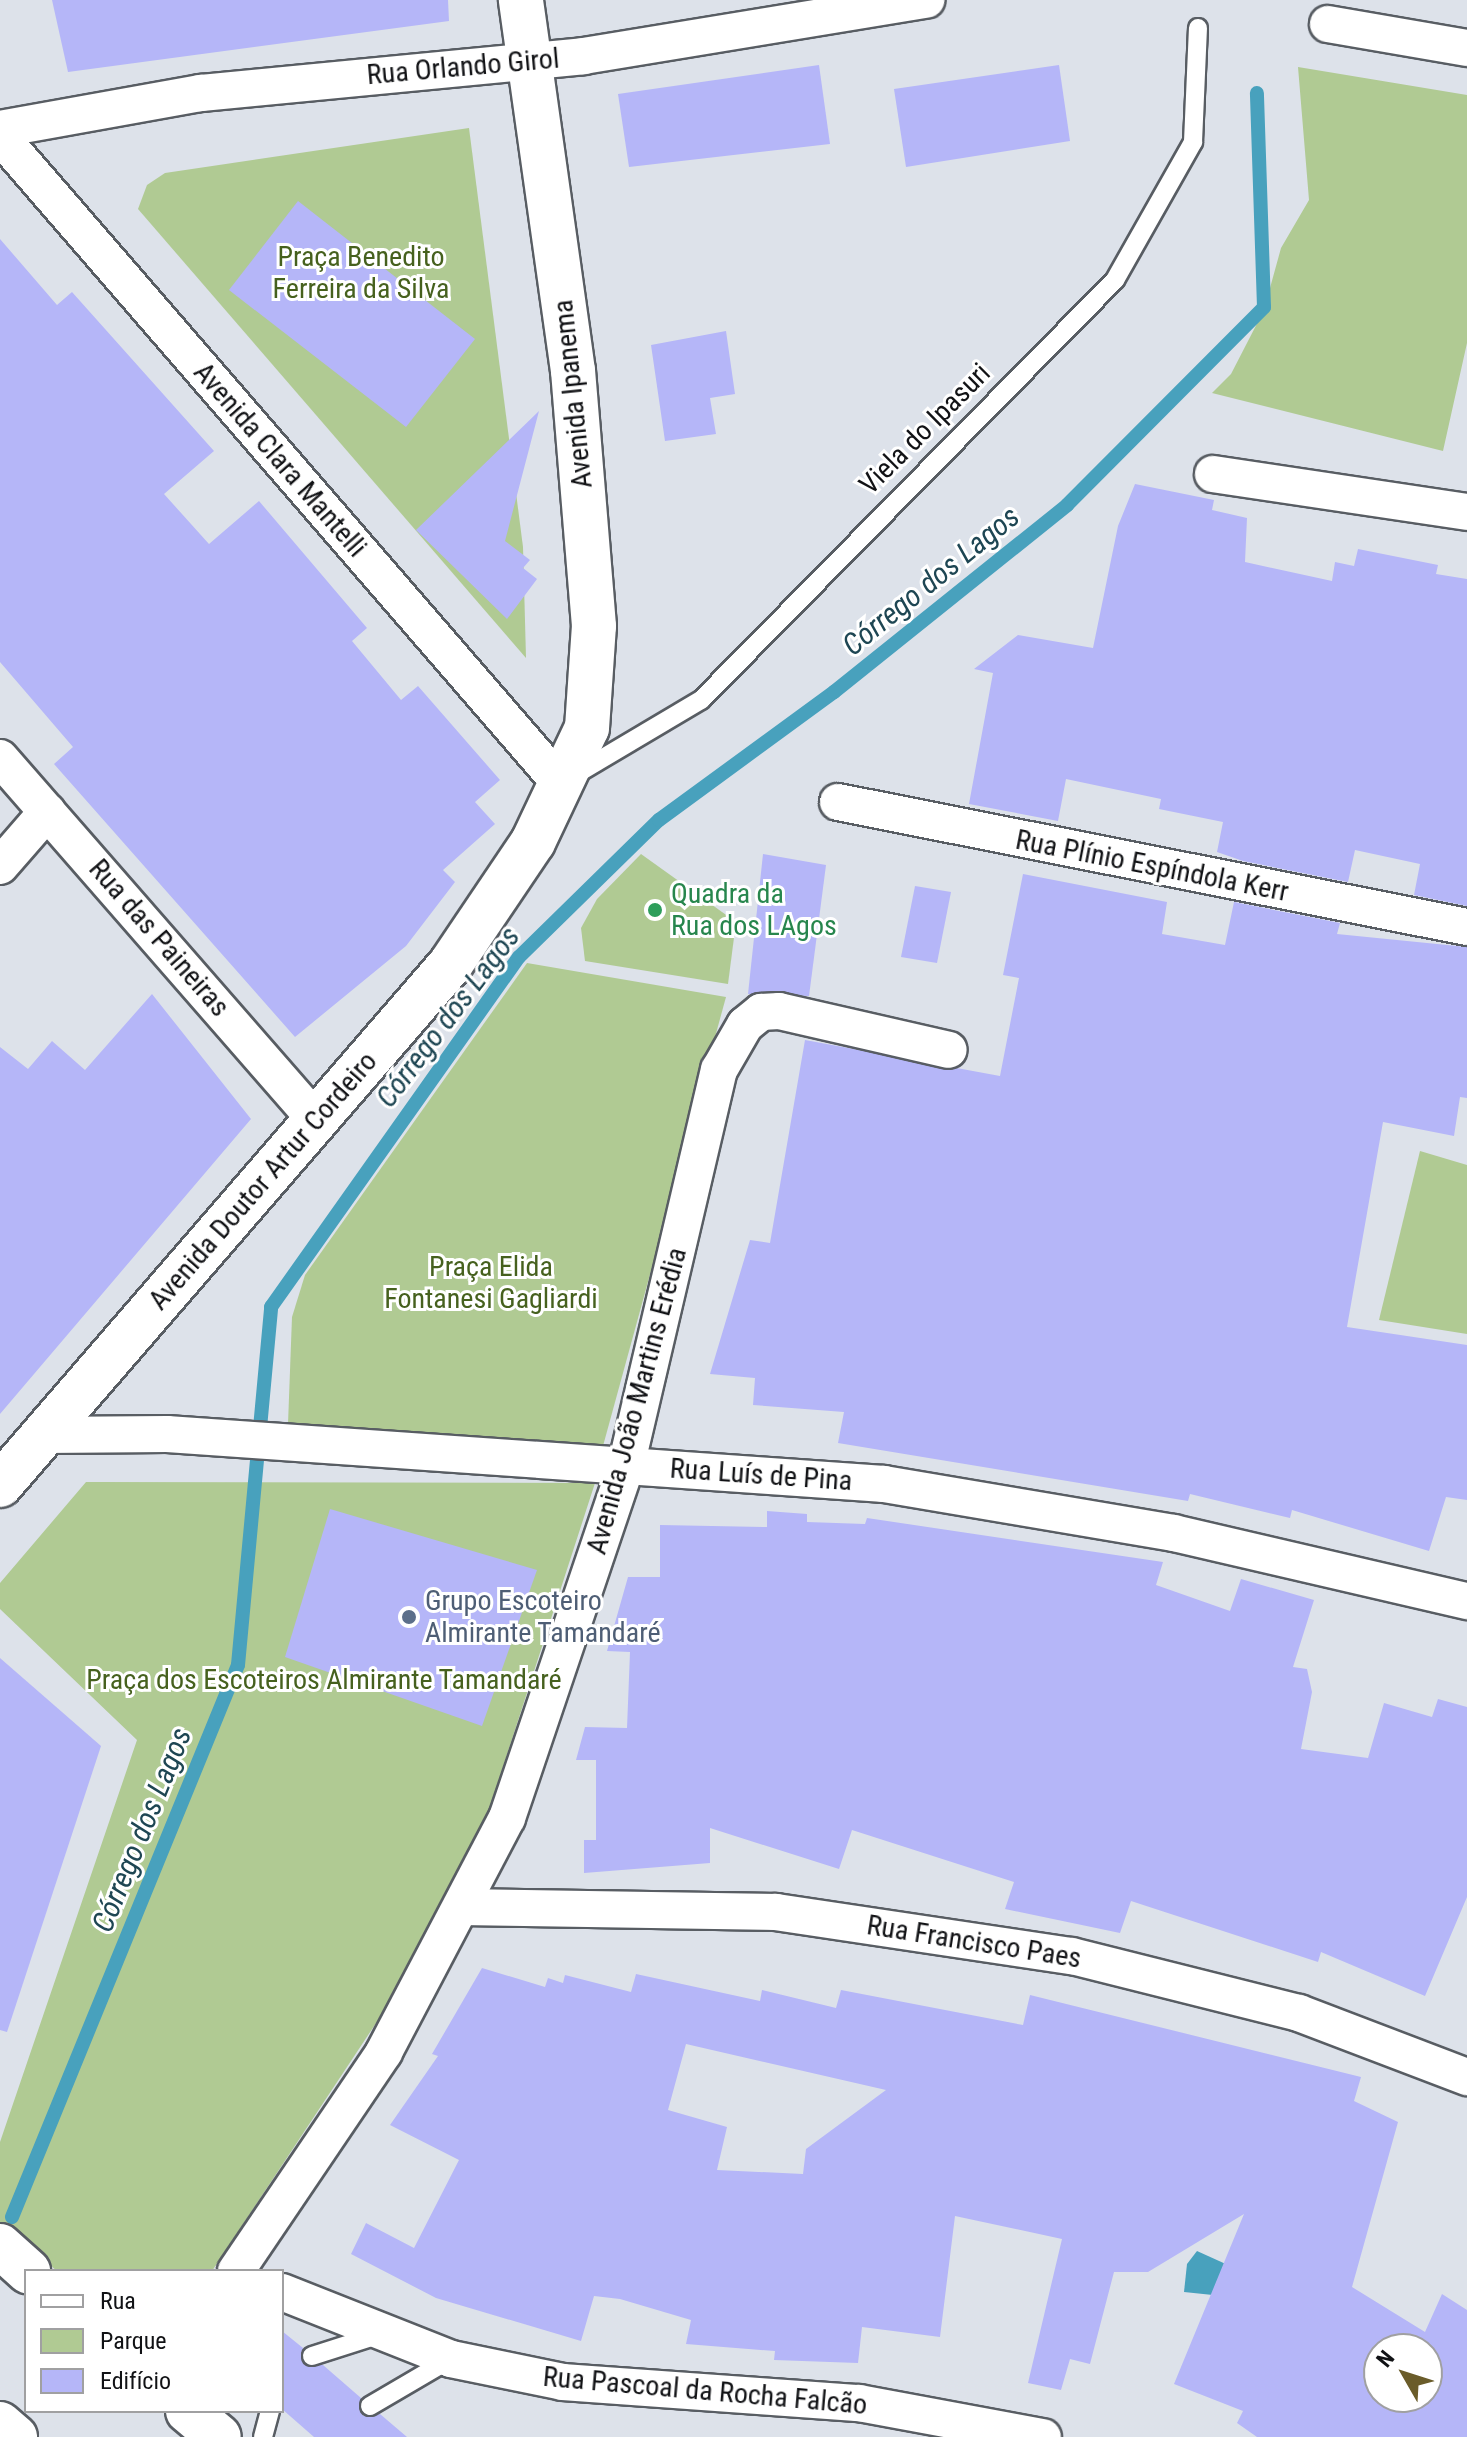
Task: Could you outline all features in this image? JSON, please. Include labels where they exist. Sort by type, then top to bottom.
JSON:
[{"type":"street","name":"Avenida Ipanema","points":[[521,0],[573,371],[594,626],[587,728],[560,783]]},
{"type":"street","name":"Rua Orlando Girol","points":[[0,129],[201,93],[530,61],[926,0]]},
{"type":"street","points":[[1328,24],[1467,48]]},
{"type":"street","name":"Avenida Clara Mantelli","points":[[0,136],[560,783]]},
{"type":"street","points":[[1213,474],[1467,512]]},
{"type":"street","name":"Rua das Paineiras","points":[[0,758],[315,1119]]},
{"type":"street","name":"Avenida Doutor Artur Cordeiro","points":[[0,1485],[450,965],[533,842],[560,783]]},
{"type":"street","name":"Rua Plínio Espíndola Kerr","points":[[838,802],[1467,927]]},
{"type":"street","points":[[0,866],[47,812]]},
{"type":"street","name":"Avenida João Martins Erédia","points":[[240,2269],[384,2052],[463,1907],[541,1733],[626,1466],[719,1070],[761,1012],[949,1050]]},
{"type":"street","name":"Rua Luís de Pina","points":[[44,1435],[167,1434],[884,1484],[1174,1533],[1467,1601]]},
{"type":"street","name":"Rua Francisco Paes","points":[[463,1907],[776,1912],[1072,1956],[1299,2013],[1467,2077]]},
{"type":"street","points":[[0,2246],[26,2269]]},
{"type":"street","name":"Rua Pascoal da Rocha Falcão","points":[[284,2293],[451,2359],[563,2382],[859,2403],[1043,2437]]},
{"type":"street","points":[[190,2413],[219,2437]]},
{"type":"street","points":[[0,2424],[15,2437]]},
{"type":"lane","name":"Viela do Ipasuri","points":[[560,783],[701,700],[1115,280],[1193,142],[1198,28]]},
{"type":"lane","points":[[312,2356],[382,2334]]},
{"type":"lane","points":[[370,2406],[451,2359]]},
{"type":"lane","points":[[263,2437],[269,2413]]},
{"type":"green space","points":[[1298,67],[1467,95],[1467,343],[1443,451],[1212,393],[1231,374],[1264,310],[1281,248],[1309,200]]},
{"type":"green space","name":"Praça Benedito Ferreira da Silva","points":[[469,128],[523,547],[526,658],[138,209],[147,185],[165,173]]},
{"type":"green space","name":"Quadra da Rua dos LAgos","points":[[641,854],[736,922],[728,984],[585,961],[581,928],[597,899]]},
{"type":"green space","name":"Praça Elida Fontanesi Gagliardi","points":[[527,963],[726,997],[603,1446],[288,1424],[292,1317],[305,1275]]},
{"type":"green space","points":[[1420,1151],[1467,1165],[1467,1334],[1379,1320]]},
{"type":"green space","name":"Praça dos Escoteiros Almirante Tamandaré","points":[[86,1482],[595,1483],[490,1807],[386,2008],[213,2269],[55,2269],[0,2222],[0,2142],[137,1740],[0,1609],[0,1583]]},
{"type":"water","points":[[1197,2251],[1239,2270],[1232,2297],[1184,2292],[1187,2264]]},
{"type":"building","points":[[52,0],[448,0],[449,21],[68,72]]},
{"type":"building","points":[[819,65],[830,144],[629,167],[618,94]]},
{"type":"building","points":[[1059,65],[1070,141],[906,167],[894,89]]},
{"type":"building","points":[[298,201],[475,339],[406,427],[229,290]]},
{"type":"building","points":[[0,239],[57,305],[72,292],[214,451],[164,494],[209,544],[259,501],[367,628],[352,641],[401,700],[418,686],[500,780],[475,802],[495,824],[443,870],[455,882],[406,946],[295,1037],[54,764],[73,747],[0,662]]},
{"type":"building","points":[[726,331],[735,394],[710,398],[716,434],[665,441],[651,345]]},
{"type":"building","points":[[539,411],[505,541],[530,560],[523,568],[537,579],[507,619],[416,530]]},
{"type":"building","points":[[1135,484],[1214,500],[1212,510],[1247,518],[1245,562],[1332,581],[1335,562],[1354,566],[1358,549],[1438,565],[1436,574],[1467,579],[1467,906],[1414,895],[1420,864],[1355,850],[1348,882],[1243,861],[1217,852],[1223,822],[1159,809],[1161,799],[1066,779],[1058,821],[969,804],[993,673],[974,669],[1018,635],[1093,648],[1118,526]]},
{"type":"building","points":[[763,854],[826,865],[809,996],[748,994]]},
{"type":"building","points":[[1023,874],[1167,902],[1162,934],[1225,945],[1234,902],[1340,923],[1337,934],[1467,947],[1467,1098],[1460,1097],[1454,1136],[1383,1122],[1347,1327],[1467,1345],[1467,1500],[1446,1497],[1429,1551],[1292,1510],[1290,1518],[1190,1494],[1188,1501],[838,1443],[844,1412],[753,1405],[755,1378],[710,1374],[750,1240],[770,1243],[805,1040],[1000,1076],[1019,978],[1003,975]]},
{"type":"building","points":[[915,886],[951,892],[937,963],[901,957]]},
{"type":"building","points":[[152,994],[251,1119],[0,1414],[0,1047],[28,1069],[52,1041],[85,1070]]},
{"type":"building","name":"Grupo Escoteiro Almirante Tamandaré","points":[[330,1509],[537,1570],[482,1726],[285,1657]]},
{"type":"building","points":[[767,1511],[807,1514],[807,1522],[865,1524],[867,1518],[1163,1562],[1156,1585],[1230,1611],[1241,1579],[1314,1600],[1293,1667],[1307,1669],[1312,1692],[1301,1749],[1368,1758],[1384,1703],[1432,1717],[1438,1699],[1467,1707],[1467,1897],[1425,1996],[1321,1952],[1318,1962],[1131,1901],[1120,1933],[1005,1909],[1014,1882],[852,1830],[839,1869],[710,1828],[710,1863],[584,1873],[584,1840],[596,1840],[596,1760],[576,1760],[585,1727],[627,1728],[630,1652],[607,1651],[628,1577],[660,1577],[660,1525],[767,1527]]},
{"type":"building","points":[[0,1658],[101,1746],[7,2032],[0,2030]]},
{"type":"building","points":[[482,1968],[545,1987],[548,1978],[563,1983],[565,1975],[631,1992],[636,1974],[760,2001],[762,1990],[836,2008],[841,1990],[1023,2025],[1030,1995],[1361,2077],[1354,2101],[1398,2122],[1352,2287],[1425,2332],[1442,2294],[1467,2310],[1467,2437],[1257,2437],[1237,2423],[1243,2411],[1174,2384],[1244,2214],[1148,2272],[1114,2272],[1090,2364],[1070,2359],[1061,2390],[1028,2383],[1062,2239],[955,2216],[940,2337],[862,2327],[858,2363],[774,2360],[775,2351],[686,2344],[691,2320],[620,2299],[594,2296],[581,2341],[436,2298],[351,2254],[366,2223],[414,2248],[459,2160],[390,2125],[438,2056],[432,2054]],"holes":[[[686,2044],[886,2090],[806,2149],[803,2174],[717,2170],[727,2127],[668,2110]]]},
{"type":"building","points":[[284,2333],[303,2348],[305,2365],[323,2365],[361,2398],[363,2416],[380,2414],[407,2437],[314,2437],[284,2411]]},
{"type":"waterway","name":"Córrego dos Lagos","points":[[12,2217],[238,1665],[271,1307],[519,957],[659,820],[834,692],[1067,505],[1264,307],[1257,93]]},
{"type":"place","name":"Quadra da Rua dos LAgos","points":[[655,910]]},
{"type":"place","name":"Grupo Escoteiro Almirante Tamandaré","points":[[409,1617]]}]
